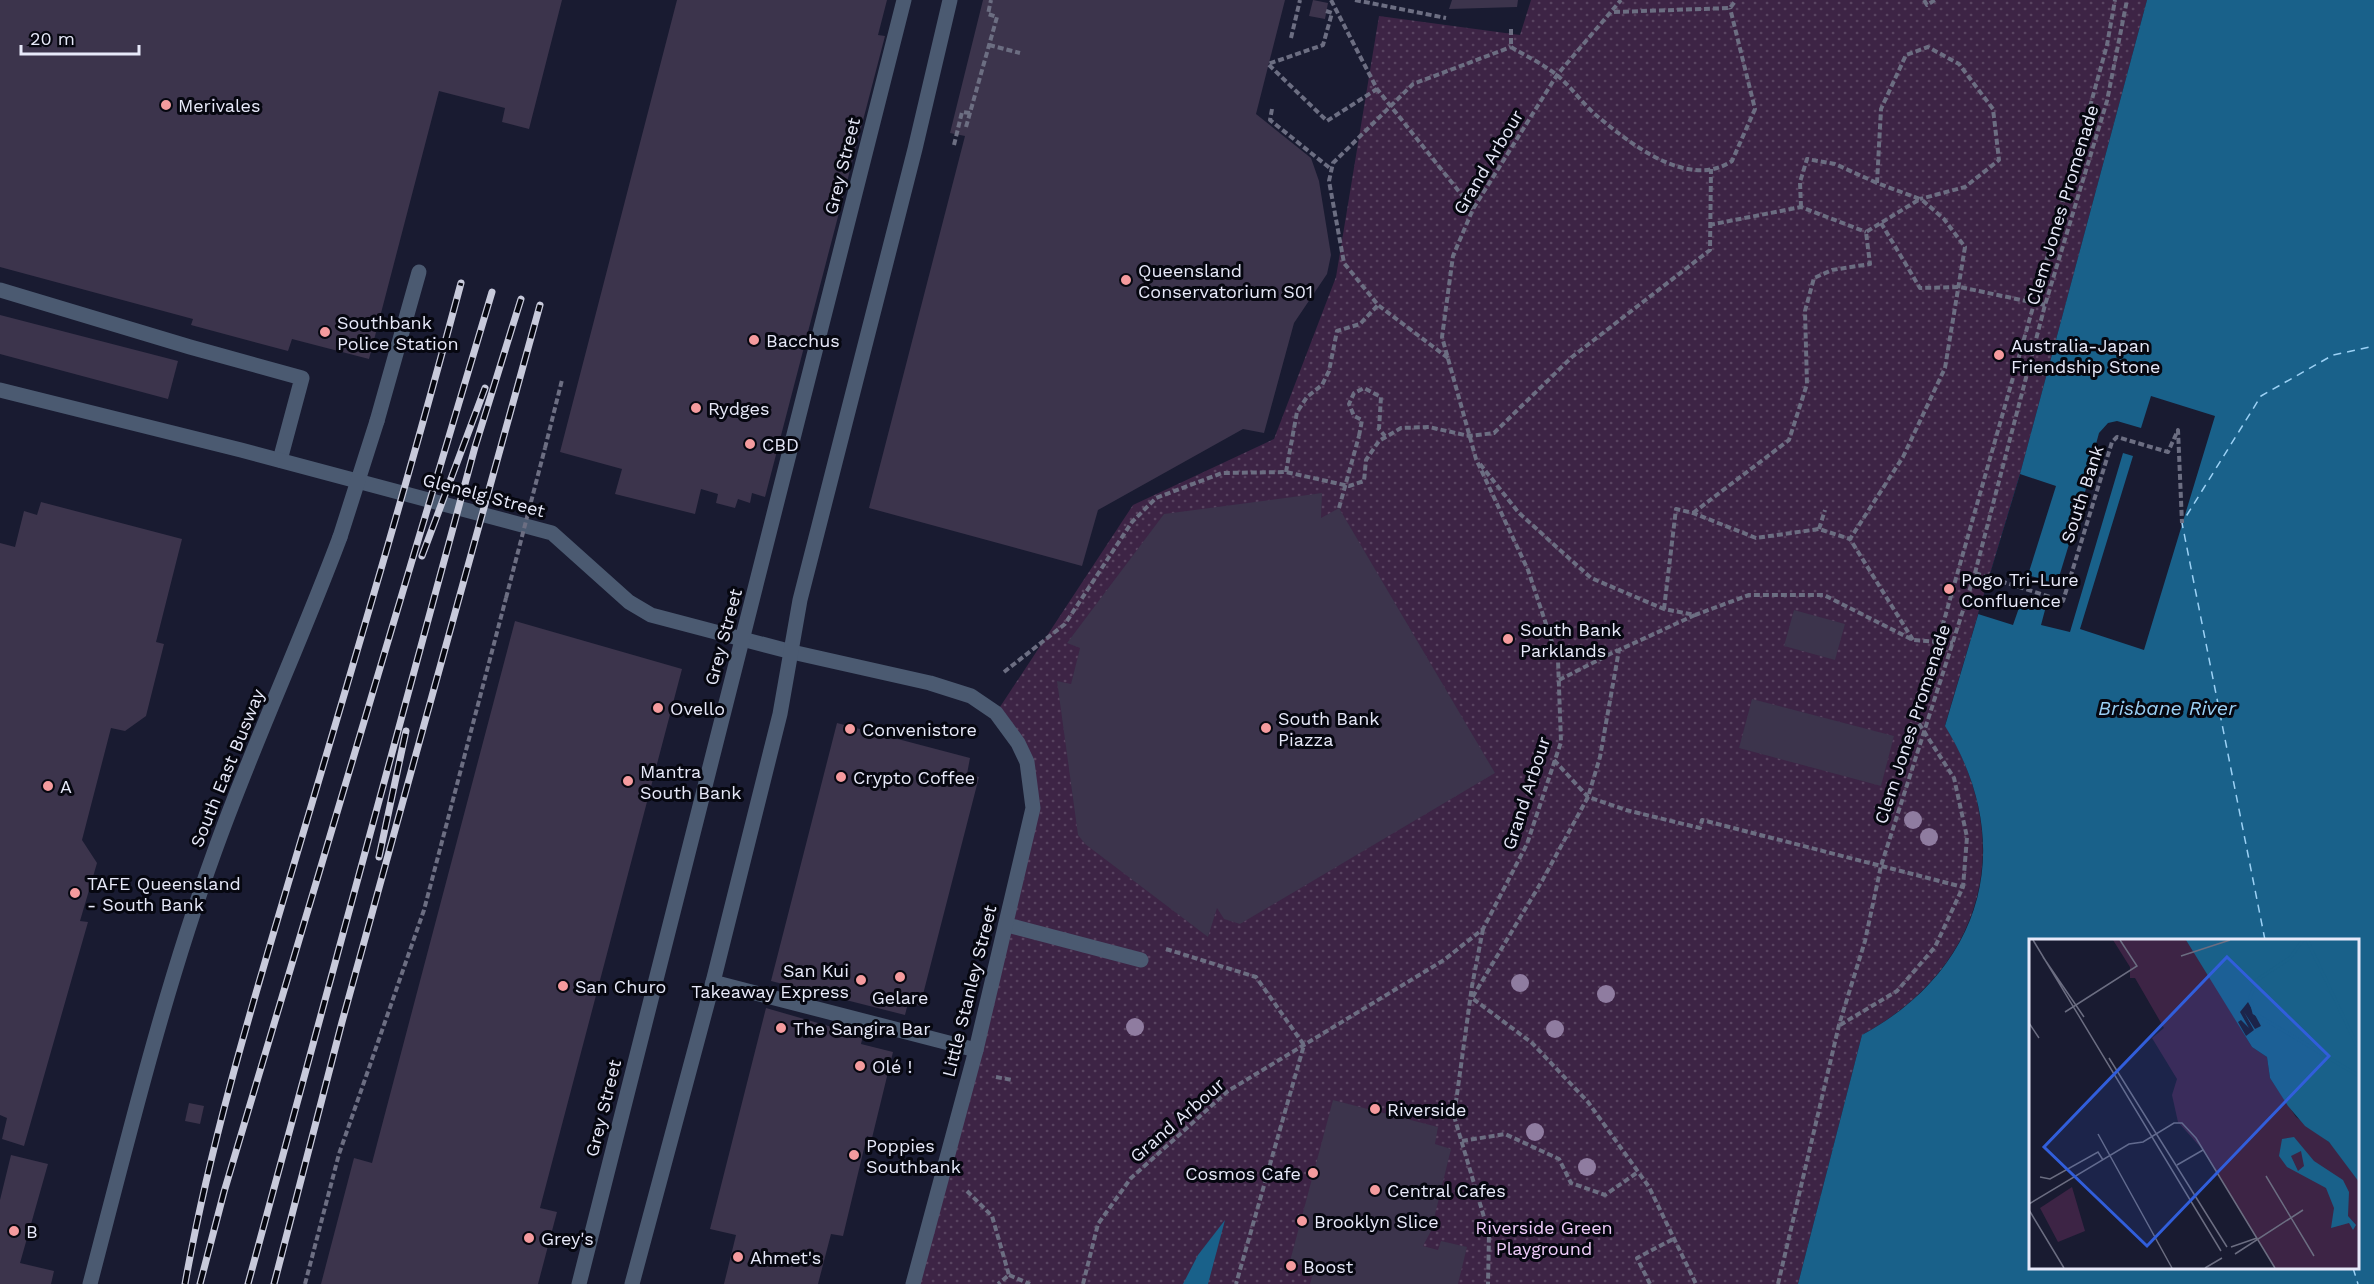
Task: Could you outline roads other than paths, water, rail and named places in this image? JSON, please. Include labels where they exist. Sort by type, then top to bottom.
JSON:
[{"type":"street","name":"Grey Street","points":[[579,1284],[904,0]]},
{"type":"street","points":[[632,1284],[713,982],[780,714],[800,600],[915,149],[950,0]]},
{"type":"street","name":"South East Busway","points":[[90,1284],[157,1027],[188,929],[240,783],[303,636],[340,537],[377,421],[419,272]]},
{"type":"street","points":[[0,290],[302,378],[280,460]]},
{"type":"street","name":"Glenelg Street","points":[[0,390],[280,460],[552,533],[629,602],[651,615],[792,652],[930,683],[971,696],[996,714]]},
{"type":"street","name":"Little Stanley Street","points":[[912,1284],[976,1050],[1033,808],[1027,762],[1013,735],[996,714]]},
{"type":"street","points":[[1007,925],[1141,960]]},
{"type":"street","points":[[713,982],[976,1050]]},
{"type":"water","name":"Brisbane River","points":[[2147,0],[2374,0],[2374,1284],[1798,1284],[1862,1035],[1904,1008],[1937,975],[1961,939],[1977,900],[1983,858],[1980,815],[1967,770],[1945,726],[2020,474]]},
{"type":"water","points":[[1225,1220],[1208,1284],[1183,1284],[1198,1255]]},
{"type":"railway","points":[[185,1284],[196,1225],[240,1050],[386,552],[461,283]]},
{"type":"railway","points":[[200,1284],[224,1192],[492,292]]},
{"type":"railway","points":[[248,1284],[475,447],[521,299]]},
{"type":"railway","points":[[274,1284],[342,1022],[540,305]]},
{"type":"railway","points":[[422,556],[485,388]]},
{"type":"railway","points":[[379,857],[406,731]]},
{"type":"place","name":"Merivales","points":[[166,105]]},
{"type":"place","name":"Queensland Conservatorium S01","points":[[1126,280]]},
{"type":"place","name":"Southbank Police Station","points":[[325,332]]},
{"type":"place","name":"Bacchus","points":[[754,340]]},
{"type":"place","name":"Australia-Japan Friendship Stone","points":[[1999,355]]},
{"type":"place","name":"Rydges","points":[[696,408]]},
{"type":"place","name":"CBD","points":[[750,444]]},
{"type":"place","name":"Pogo Tri-Lure Confluence","points":[[1949,589]]},
{"type":"place","name":"South Bank Parklands","points":[[1508,639]]},
{"type":"place","name":"Ovello","points":[[658,708]]},
{"type":"place","name":"South Bank Piazza","points":[[1266,728]]},
{"type":"place","name":"Convenistore","points":[[850,729]]},
{"type":"place","name":"Crypto Coffee","points":[[841,777]]},
{"type":"place","name":"Mantra South Bank","points":[[628,781]]},
{"type":"place","name":"A","points":[[48,786]]},
{"type":"place","name":"TAFE Queensland - South Bank","points":[[75,893]]},
{"type":"place","name":"Gelare","points":[[900,977]]},
{"type":"place","name":"San Kui Takeaway Express","points":[[861,980]]},
{"type":"place","name":"San Churo","points":[[563,986]]},
{"type":"place","name":"The Sangira Bar","points":[[781,1028]]},
{"type":"place","name":"Olé !","points":[[860,1066]]},
{"type":"place","name":"Riverside","points":[[1375,1109]]},
{"type":"place","name":"Poppies Southbank","points":[[854,1155]]},
{"type":"place","name":"Cosmos Cafe","points":[[1313,1173]]},
{"type":"place","name":"Central Cafes","points":[[1375,1190]]},
{"type":"place","name":"Brooklyn Slice","points":[[1302,1221]]},
{"type":"place","name":"B","points":[[14,1231]]},
{"type":"place","name":"Grey's","points":[[529,1238]]},
{"type":"place","name":"Ahmet's","points":[[738,1257]]},
{"type":"place","name":"Boost","points":[[1291,1266]]},
{"type":"park label","name":"Riverside Green Playground","points":[[1544,1237]]}]
